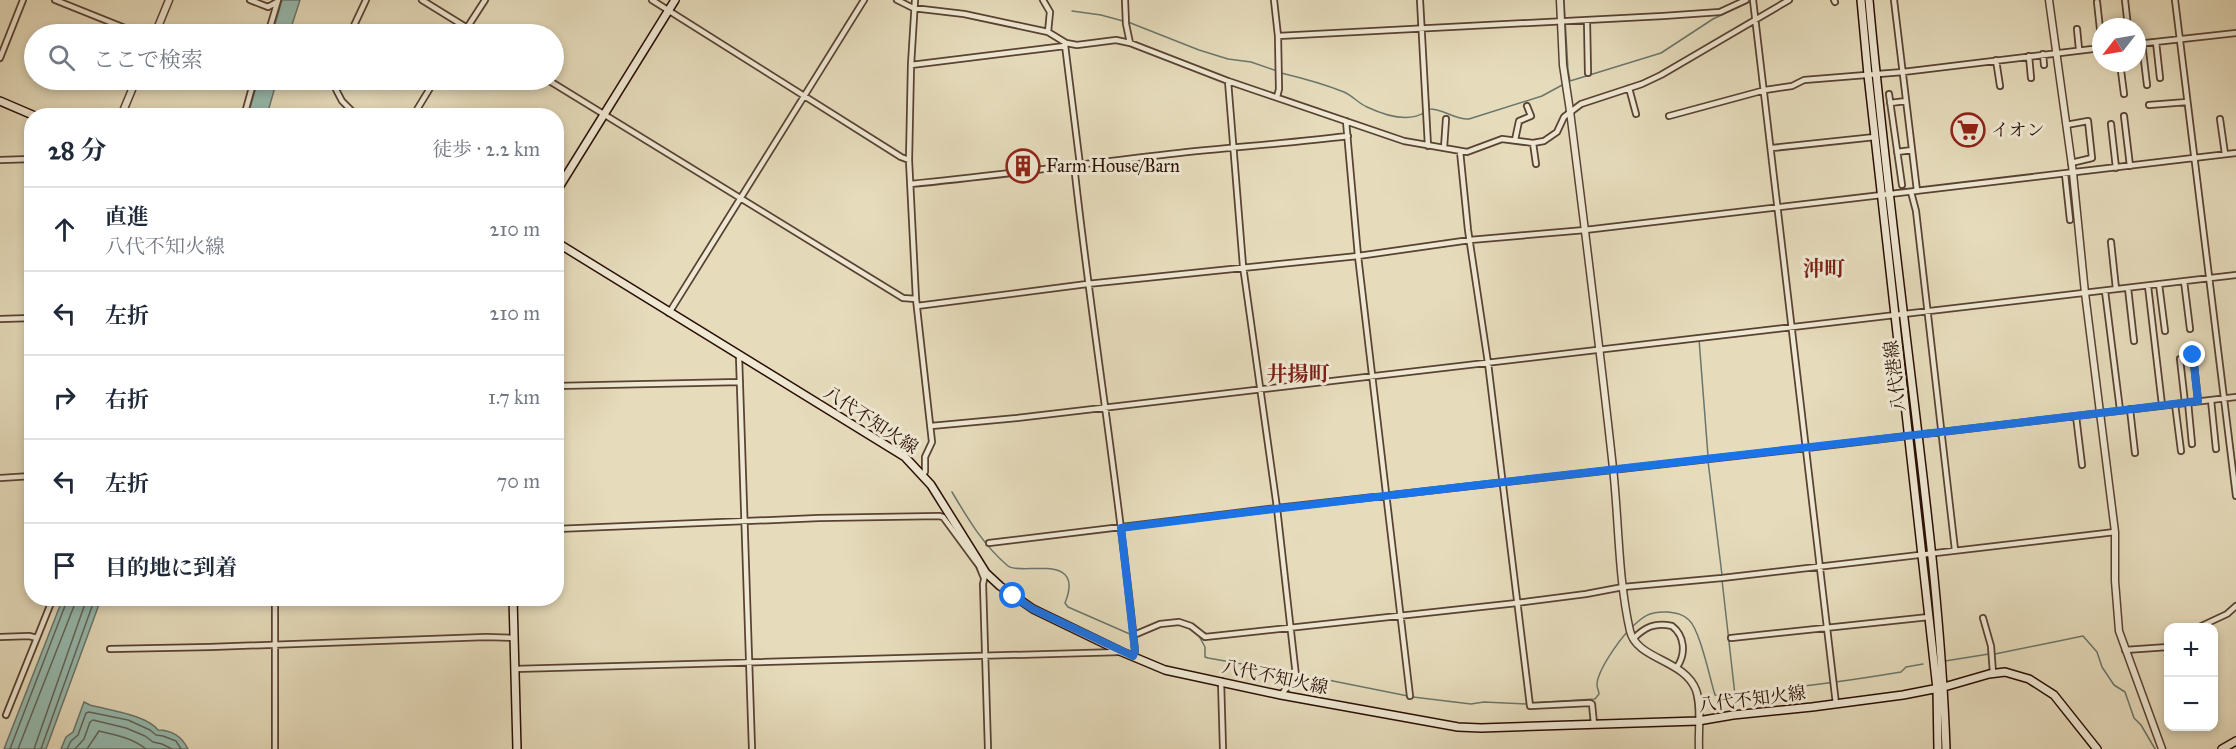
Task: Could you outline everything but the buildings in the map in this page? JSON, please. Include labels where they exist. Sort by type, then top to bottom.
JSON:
[{"type":"main road","points":[[564,179],[675,0]]},
{"type":"main road","name":"八代港線","points":[[1861,0],[1872,75],[1914,435],[1932,553],[1946,749]]},
{"type":"main road","name":"八代港線","points":[[1869,0],[1875,137],[1886,195]]},
{"type":"main road","points":[[0,101],[24,111]]},
{"type":"main road","name":"八代不知火線","points":[[564,247],[893,449],[922,473],[985,575],[1000,586],[1033,609],[1165,670],[1281,695],[1458,727],[1521,728],[1698,721],[1836,704],[1940,688],[1993,673],[2005,672],[2043,686],[2066,708],[2097,749]]},
{"type":"main road","name":"八代港線","points":[[1914,435],[1921,555],[1940,688],[1938,749]]},
{"type":"main road","points":[[513,606],[517,749]]},
{"type":"main road","points":[[2222,749],[2236,741]]},
{"type":"street","points":[[0,58],[23,0]]},
{"type":"street","points":[[56,0],[115,24]]},
{"type":"street","points":[[158,24],[169,0]]},
{"type":"street","points":[[250,0],[268,7],[277,1]]},
{"type":"street","points":[[355,24],[366,0]]},
{"type":"street","points":[[422,0],[461,24]]},
{"type":"street","points":[[470,24],[485,0]]},
{"type":"street","points":[[652,0],[909,160]]},
{"type":"street","points":[[669,313],[864,0]]},
{"type":"street","points":[[897,0],[913,8],[964,14],[1048,32],[1065,44],[1087,284],[1107,407],[1134,635],[1133,656]]},
{"type":"street","points":[[915,0],[909,160],[916,300],[932,442],[925,457],[925,472],[922,473]]},
{"type":"street","points":[[1043,0],[1050,12],[1048,32]]},
{"type":"street","points":[[1125,0],[1130,43]]},
{"type":"street","points":[[1274,0],[1278,36],[1279,90],[1277,97]]},
{"type":"street","points":[[1420,0],[1428,146]]},
{"type":"street","points":[[1560,0],[1564,22],[1563,65],[1613,469],[1623,587],[1632,635],[1642,648],[1677,667],[1688,676],[1696,690],[1699,749]]},
{"type":"street","points":[[1278,36],[1720,12],[1746,0]]},
{"type":"street","points":[[1754,0],[1808,448],[1836,704]]},
{"type":"street","points":[[911,64],[1065,44],[1077,45],[1116,40],[1130,43],[1228,81],[1404,141],[1460,151],[1475,150],[1495,140],[1533,143],[1544,141],[1557,132],[1569,112],[1581,104],[1661,75],[1790,0]]},
{"type":"street","points":[[1893,0],[1912,150],[1916,211],[1955,550]]},
{"type":"street","points":[[2049,0],[2073,173],[2099,413],[2115,532],[2115,581],[2119,631],[2162,749]]},
{"type":"street","points":[[2125,0],[2127,18]]},
{"type":"street","points":[[2175,0],[2236,496]]},
{"type":"street","points":[[271,24],[277,1]]},
{"type":"street","points":[[2097,2],[2099,18]]},
{"type":"street","points":[[1587,21],[1588,73]]},
{"type":"street","points":[[2077,29],[2079,49]]},
{"type":"street","points":[[2146,43],[2236,33]]},
{"type":"street","points":[[2156,42],[2160,78]]},
{"type":"street","points":[[1669,116],[1765,90],[1792,86],[1804,80],[1903,72],[2092,48]]},
{"type":"street","points":[[2043,54],[2044,66]]},
{"type":"street","points":[[2029,56],[2031,78]]},
{"type":"street","points":[[1996,60],[2000,86]]},
{"type":"street","points":[[2121,72],[2124,94]]},
{"type":"street","points":[[2145,72],[2147,85]]},
{"type":"street","points":[[1228,81],[1243,266],[1277,508],[1291,628],[1295,677],[1281,695]]},
{"type":"street","points":[[1629,88],[1636,109]]},
{"type":"street","points":[[124,108],[132,90]]},
{"type":"street","points":[[246,108],[251,90]]},
{"type":"street","points":[[336,90],[349,108]]},
{"type":"street","points":[[418,108],[429,90]]},
{"type":"street","points":[[564,90],[903,298],[916,300]]},
{"type":"street","points":[[1889,94],[1902,185]]},
{"type":"street","points":[[1890,103],[1906,101]]},
{"type":"street","points":[[2149,105],[2187,102]]},
{"type":"street","points":[[1515,140],[1516,120],[1531,116],[1527,106]]},
{"type":"street","points":[[2124,116],[2130,166]]},
{"type":"street","points":[[1444,148],[1446,119]]},
{"type":"street","points":[[2220,119],[2225,154]]},
{"type":"street","points":[[2066,125],[2088,121],[2092,158],[2071,164]]},
{"type":"street","points":[[1346,122],[1358,256],[1410,696]]},
{"type":"street","points":[[2111,124],[2116,168]]},
{"type":"street","points":[[911,184],[1182,152],[1233,149],[1348,136]]},
{"type":"street","points":[[1772,148],[1875,137]]},
{"type":"street","points":[[1533,143],[1536,164]]},
{"type":"street","points":[[1897,152],[1912,150]]},
{"type":"street","points":[[1460,151],[1530,706],[1590,703],[1593,704],[1594,724]]},
{"type":"street","points":[[917,306],[1087,284],[1243,266],[1358,256],[1470,240],[1585,230],[1779,208],[2236,153]]},
{"type":"street","points":[[0,160],[24,159]]},
{"type":"street","points":[[2065,174],[2070,220]]},
{"type":"street","points":[[2111,242],[2116,289]]},
{"type":"street","points":[[931,426],[1598,351],[2236,275]]},
{"type":"street","points":[[2184,281],[2190,329]]},
{"type":"street","points":[[2159,284],[2165,331]]},
{"type":"street","points":[[2148,286],[2162,405]]},
{"type":"street","points":[[2128,288],[2134,341]]},
{"type":"street","points":[[2105,291],[2120,410]]},
{"type":"street","points":[[0,319],[24,318]]},
{"type":"street","points":[[2193,355],[2198,401]]},
{"type":"street","points":[[739,356],[752,749]]},
{"type":"street","points":[[2148,359],[2157,358]]},
{"type":"street","points":[[2180,359],[2192,444]]},
{"type":"street","points":[[2151,381],[2159,381]]},
{"type":"street","points":[[564,386],[740,382]]},
{"type":"street","points":[[989,543],[2236,397]]},
{"type":"street","points":[[2211,399],[2216,449]]},
{"type":"street","points":[[2175,404],[2181,451]]},
{"type":"street","points":[[2130,409],[2135,453]]},
{"type":"street","points":[[2076,416],[2082,465]]},
{"type":"street","points":[[2229,445],[2236,444]]},
{"type":"street","points":[[0,478],[24,476]]},
{"type":"street","points":[[564,529],[744,521],[942,517],[985,575],[988,749]]},
{"type":"street","points":[[1134,635],[1168,622],[1186,623],[1205,637],[1291,628],[1517,603],[1623,587],[1821,567],[2115,532]]},
{"type":"street","points":[[6,715],[50,606]]},
{"type":"street","points":[[274,749],[275,606]]},
{"type":"street","points":[[2207,623],[2228,614],[2236,606]]},
{"type":"street","points":[[1731,638],[1929,617]]},
{"type":"street","points":[[1983,618],[1990,646],[1993,673]]},
{"type":"street","points":[[1632,635],[1652,625],[1672,626],[1682,639],[1683,652],[1677,667]]},
{"type":"street","points":[[0,637],[37,638]]},
{"type":"street","points":[[110,649],[514,638]]},
{"type":"street","points":[[2126,650],[2164,647]]},
{"type":"street","points":[[514,669],[1122,652]]},
{"type":"street","points":[[1221,681],[1223,749]]},
{"type":"water","points":[[282,0],[300,0],[292,24],[275,24]]},
{"type":"water","points":[[255,90],[274,90],[269,108],[250,108]]},
{"type":"water","points":[[60,606],[98,606],[46,749],[4,749]]},
{"type":"water","points":[[84,702],[145,720],[158,730],[176,735],[188,749],[61,749],[66,737],[73,732]]},
{"type":"waterway","points":[[1564,0],[1570,81],[1661,53],[1713,19],[1751,1]]},
{"type":"waterway","points":[[1072,11],[1123,21]]},
{"type":"waterway","points":[[1128,22],[1199,50],[1228,59],[1251,62],[1277,71]]},
{"type":"waterway","points":[[1281,73],[1344,92],[1364,105],[1389,115],[1412,117],[1425,112]]},
{"type":"waterway","points":[[1427,80],[1429,108]]},
{"type":"waterway","points":[[1428,109],[1469,119],[1542,96],[1564,84]]},
{"type":"waterway","points":[[1699,339],[1708,456]]},
{"type":"waterway","points":[[1708,461],[1722,575]]},
{"type":"waterway","points":[[952,492],[984,541],[1008,566],[1060,571],[1067,577],[1069,587],[1065,603],[1068,607],[1132,635]]},
{"type":"waterway","points":[[1722,580],[1735,695]]},
{"type":"waterway","points":[[1631,628],[1643,617],[1656,612],[1674,613],[1687,618],[1697,634],[1715,695],[1738,695],[1901,672],[1906,667],[1923,664]]},
{"type":"waterway","points":[[1532,703],[1595,699],[1599,694],[1597,685],[1600,672],[1628,631]]},
{"type":"waterway","points":[[1199,636],[1205,647],[1205,657],[1293,673]]},
{"type":"waterway","points":[[1995,654],[2083,636],[2097,652],[2102,667],[2114,685],[2125,692],[2134,718],[2141,725],[2155,749]]},
{"type":"waterway","points":[[1945,661],[1989,654]]},
{"type":"waterway","points":[[1298,674],[1408,696]]},
{"type":"waterway","points":[[1413,697],[1471,704],[1484,702],[1527,704]]},
{"type":"place","name":"イオン","points":[[1968,130]]},
{"type":"place","name":"Farm House/Barn","points":[[1023,166]]},
{"type":"district","name":"沖町","points":[[1824,269]]},
{"type":"district","name":"井揚町","points":[[1298,374]]},
{"type":"route","points":[[1013,596],[1033,609],[1133,656],[1135,651],[1121,528],[2198,401],[2193,355]]}]
